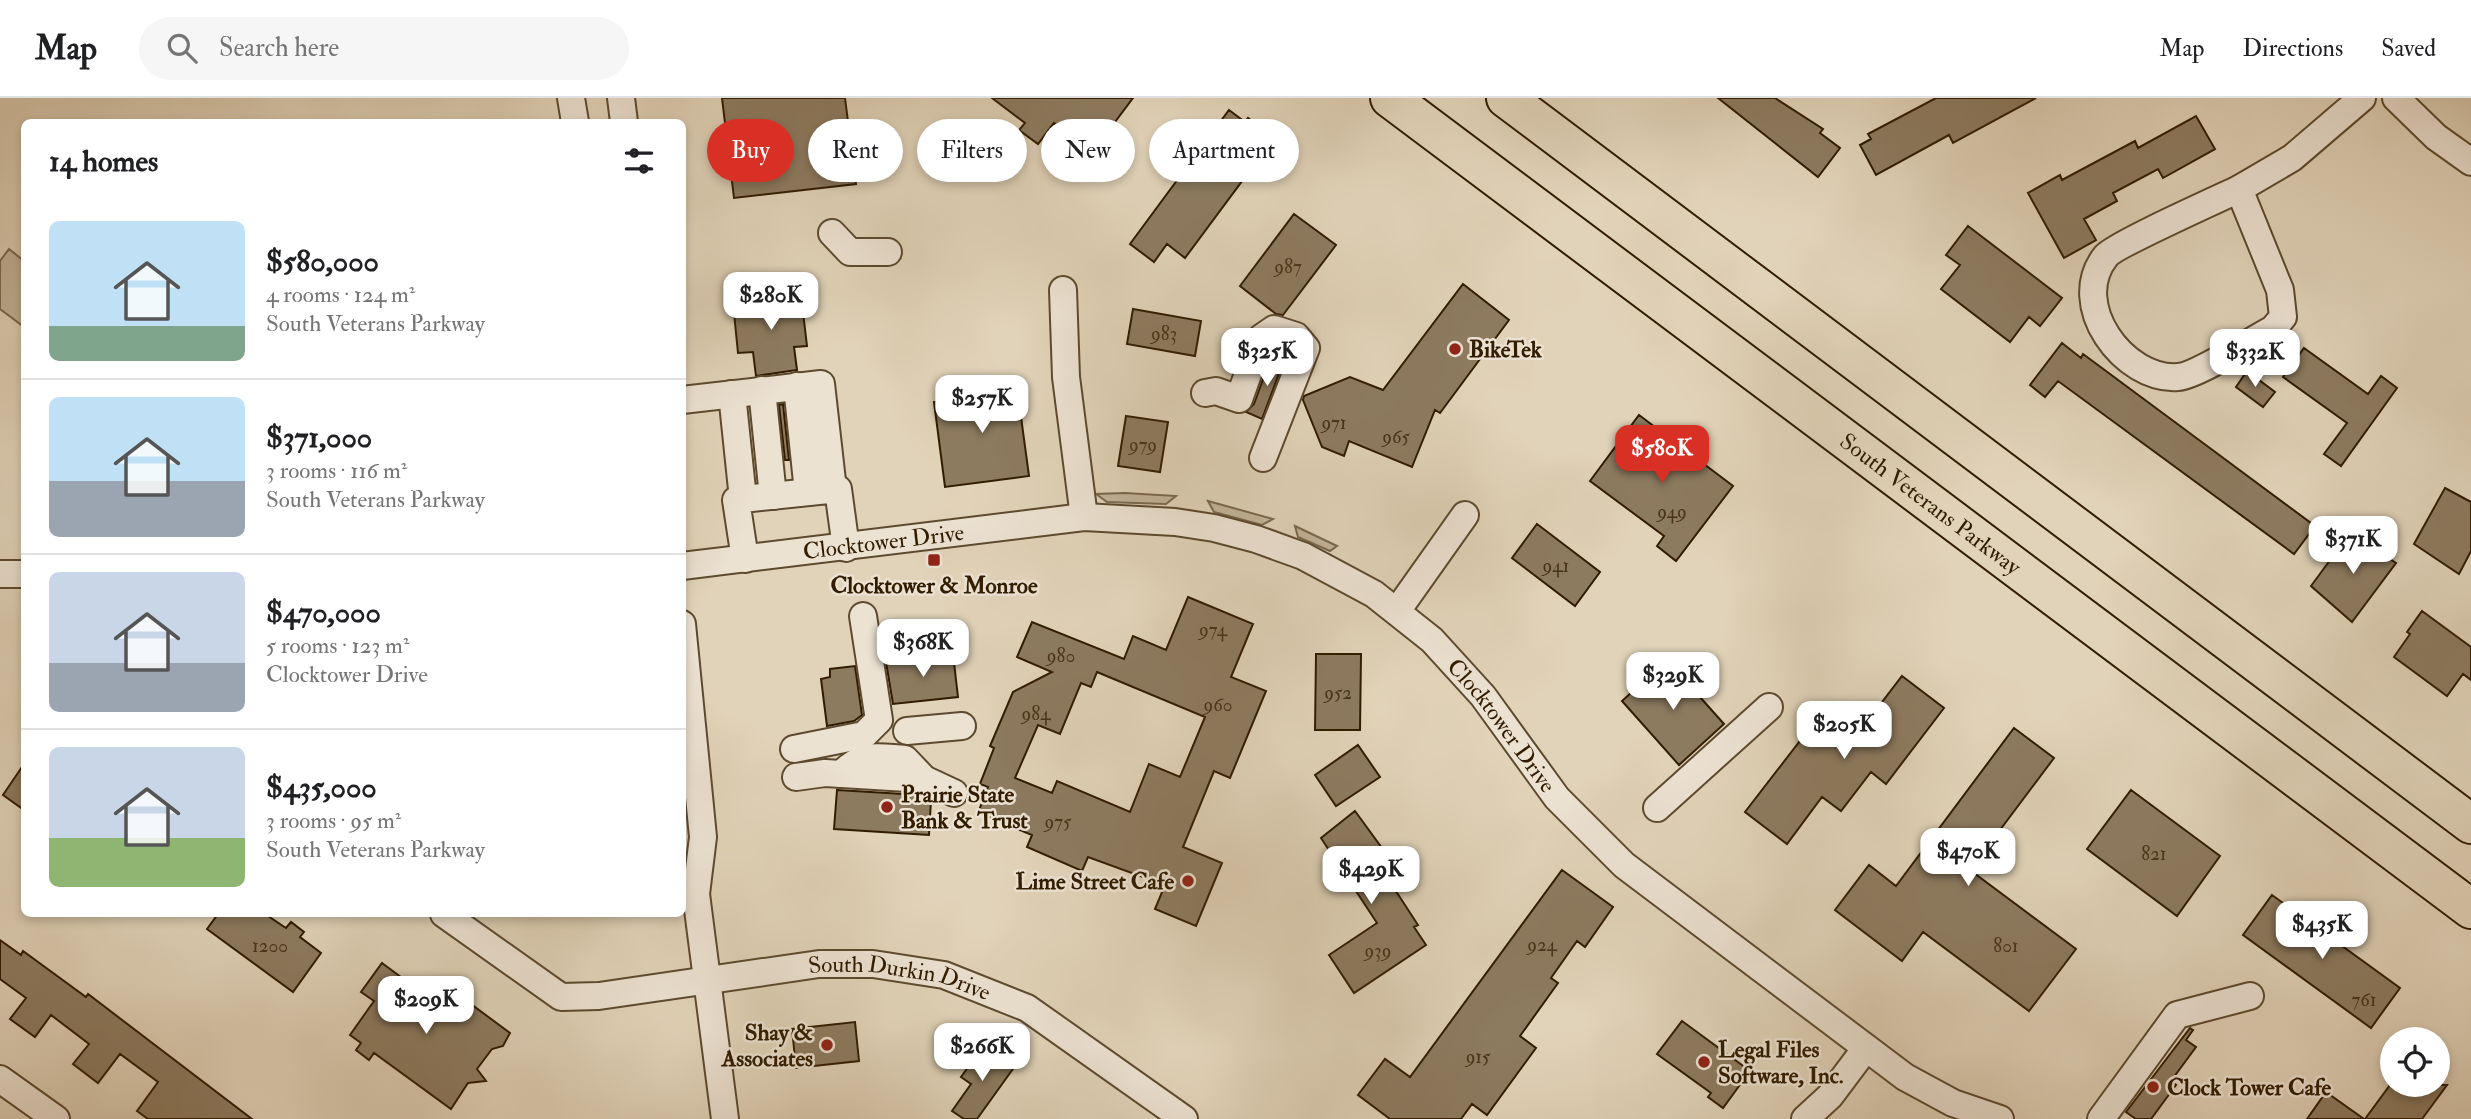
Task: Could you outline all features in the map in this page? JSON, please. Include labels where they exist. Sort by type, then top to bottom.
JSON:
[{"type":"highway","name":"South Veterans Parkway","points":[[1390,98],[2455,892],[2471,909]]},
{"type":"highway","points":[[1506,98],[2471,824]]},
{"type":"street","points":[[571,98],[574,119]]},
{"type":"street","points":[[621,98],[624,119]]},
{"type":"street","points":[[2239,189],[2280,290],[2283,317],[2273,329],[2182,377],[2150,373],[2118,352],[2101,325],[2095,305],[2095,278],[2107,255],[2239,189],[2292,158],[2362,98]]},
{"type":"street","points":[[2396,98],[2436,137],[2471,162]]},
{"type":"street","points":[[832,233],[850,252],[888,252]]},
{"type":"street","points":[[1063,290],[1066,377],[1084,517]]},
{"type":"street","points":[[1205,393],[1216,391],[1238,398],[1262,338],[1274,329],[1296,336],[1306,348],[1263,458]]},
{"type":"street","points":[[686,400],[821,384],[821,491]]},
{"type":"street","points":[[762,390],[773,496]]},
{"type":"street","points":[[732,394],[743,499]]},
{"type":"street","points":[[745,559],[736,500],[743,499],[838,489],[846,548]]},
{"type":"street","points":[[1397,611],[1465,515]]},
{"type":"street","name":"Clocktower Drive","points":[[686,566],[1084,517],[1175,522],[1256,539],[1317,562],[1397,611],[1455,663],[1483,696],[1557,798],[1600,844],[1657,891],[1866,1048]]},
{"type":"street","points":[[0,573],[21,573]]},
{"type":"street","points":[[794,749],[864,735],[880,720],[863,616]]},
{"type":"street","points":[[686,665],[703,837],[696,894],[725,1119]]},
{"type":"street","points":[[1657,808],[1769,707]]},
{"type":"street","points":[[907,731],[962,726]]},
{"type":"street","points":[[796,777],[841,774],[924,779],[954,793]]},
{"type":"street","points":[[686,873],[696,894]]},
{"type":"street","name":"South Durkin Drive","points":[[447,917],[561,997],[599,996],[705,979],[847,963],[906,967],[944,975],[1027,1008],[1184,1119]]},
{"type":"street","points":[[2101,1119],[2177,1015],[2250,996]]},
{"type":"street","points":[[1805,1119],[1830,1096],[1866,1048],[1926,1091],[2000,1119]]},
{"type":"street","points":[[0,1079],[55,1119]]},
{"type":"shaded area","points":[[9,249],[21,259],[21,325],[0,309],[0,261]]},
{"type":"shaded area","points":[[1096,494],[1176,496],[1166,504],[1107,502]]},
{"type":"shaded area","points":[[1208,501],[1273,519],[1262,525],[1214,512]]},
{"type":"shaded area","points":[[1295,526],[1337,546],[1330,551],[1298,537]]},
{"type":"building","points":[[722,98],[845,98],[848,119],[808,119],[808,182],[856,184],[734,198],[732,182],[794,182],[794,119],[725,119]]},
{"type":"building","points":[[992,98],[1133,98],[1117,119],[1041,119],[1041,140],[1038,144],[1027,136],[1027,119],[1020,119]]},
{"type":"building","points":[[1718,98],[1775,98],[1823,129],[1820,133],[1840,148],[1818,177]]},
{"type":"building","points":[[1936,98],[2036,98],[1953,143],[1949,135],[1876,175],[1860,145],[1871,139],[1868,134]]},
{"type":"building","points":[[1229,110],[1241,119],[1222,119]]},
{"type":"building","points":[[2196,116],[2215,149],[2163,178],[2158,169],[2113,193],[2117,201],[2084,219],[2096,240],[2064,258],[2028,193],[2060,175],[2062,180],[2135,141],[2138,148]]},
{"type":"building","points":[[1176,182],[1241,182],[1185,258],[1167,244],[1154,262],[1130,244]]},
{"type":"building","points":[[1294,214],[1336,245],[1283,315],[1276,314],[1240,286]]},
{"type":"building","points":[[1968,226],[2062,298],[2040,326],[2029,317],[2010,342],[1941,289],[1960,265],[1946,255]]},
{"type":"building","points":[[1463,284],[1509,320],[1440,413],[1435,410],[1412,467],[1349,441],[1344,456],[1322,447],[1303,400],[1304,396],[1350,377],[1383,390]]},
{"type":"building","points":[[801,295],[807,346],[794,347],[797,370],[756,376],[753,352],[738,353],[733,303]]},
{"type":"building","points":[[1133,309],[1201,321],[1195,356],[1127,344]]},
{"type":"building","points":[[2062,343],[2081,358],[2083,354],[2315,526],[2294,554],[2058,381],[2045,397],[2030,385]]},
{"type":"building","points":[[2304,348],[2368,394],[2381,376],[2397,388],[2341,466],[2324,454],[2347,423],[2283,377]]},
{"type":"building","points":[[1272,355],[1284,360],[1262,419],[1246,412],[1254,404]]},
{"type":"building","points":[[2247,371],[2275,392],[2263,407],[2236,387]]},
{"type":"building","points":[[1016,380],[1029,476],[945,487],[934,402],[959,399],[958,388]]},
{"type":"building","points":[[783,404],[789,460],[785,460],[779,405]]},
{"type":"building","points":[[1639,415],[1733,486],[1676,561],[1657,546],[1664,536],[1590,481]]},
{"type":"building","points":[[1126,416],[1168,422],[1160,472],[1118,466]]},
{"type":"building","points":[[2445,488],[2471,502],[2471,551],[2459,574],[2414,544]]},
{"type":"building","points":[[1537,524],[1600,572],[1575,606],[1512,558]]},
{"type":"building","points":[[2350,533],[2396,563],[2352,622],[2311,586]]},
{"type":"building","points":[[1188,597],[1253,624],[1231,677],[1266,691],[1230,778],[1214,771],[1183,847],[1222,863],[1196,926],[1155,909],[1165,885],[1088,857],[1082,871],[1027,847],[1032,835],[978,813],[988,787],[980,784],[994,748],[990,746],[1013,692],[1052,672],[1017,657],[1032,622],[1124,659],[1133,636],[1166,650]],"holes":[[[1097,672],[1205,717],[1180,777],[1149,764],[1130,812],[1057,781],[1052,793],[1015,778],[1038,725],[1060,734],[1081,683],[1091,687]]]},
{"type":"building","points":[[2422,611],[2471,647],[2471,680],[2463,674],[2447,696],[2394,657]]},
{"type":"building","points":[[953,654],[958,697],[893,704],[886,662]]},
{"type":"building","points":[[1316,654],[1361,654],[1360,730],[1315,730]]},
{"type":"building","points":[[1667,660],[1724,724],[1679,765],[1622,701]]},
{"type":"building","points":[[855,666],[862,715],[854,721],[827,726],[821,679],[830,677],[830,669]]},
{"type":"building","points":[[1902,676],[1944,708],[1886,784],[1871,772],[1841,811],[1822,797],[1787,844],[1745,812],[1813,724],[1846,749]]},
{"type":"building","points":[[2014,728],[2054,758],[1970,870],[2076,949],[2029,1011],[1923,932],[1902,961],[1835,910],[1869,865],[1896,886]]},
{"type":"building","points":[[1358,745],[1380,777],[1336,806],[1315,775]]},
{"type":"building","points":[[21,768],[21,808],[3,795]]},
{"type":"building","points":[[837,790],[920,795],[931,800],[929,835],[834,829]]},
{"type":"building","points":[[2131,790],[2220,856],[2177,916],[2087,849]]},
{"type":"building","points":[[1355,811],[1387,855],[1385,857],[1400,880],[1392,885],[1418,925],[1414,927],[1426,945],[1354,993],[1329,955],[1377,923],[1321,838]]},
{"type":"building","points":[[1562,870],[1613,907],[1585,947],[1577,941],[1551,978],[1558,983],[1520,1036],[1536,1048],[1487,1115],[1472,1104],[1461,1119],[1390,1119],[1358,1095],[1385,1059],[1410,1077]]},
{"type":"building","points":[[2272,895],[2400,988],[2371,1028],[2243,935]]},
{"type":"building","points":[[216,917],[270,917],[286,928],[291,922],[304,932],[300,937],[321,953],[293,992],[207,929]]},
{"type":"building","points":[[0,940],[21,955],[23,951],[86,997],[88,994],[252,1119],[148,1119],[137,1111],[158,1082],[120,1054],[98,1083],[73,1064],[89,1044],[51,1015],[35,1037],[10,1019],[26,998],[0,979]]},
{"type":"building","points":[[382,963],[444,1009],[456,993],[510,1033],[503,1046],[492,1049],[477,1069],[486,1081],[468,1083],[451,1109],[374,1053],[369,1060],[356,1050],[361,1043],[350,1035],[374,1001],[361,992]]},
{"type":"building","name":"Legal Files Software, Inc.","points":[[1682,1021],[1750,1071],[1723,1108],[1708,1097],[1711,1093],[1657,1054]]},
{"type":"building","points":[[855,1022],[859,1061],[796,1068],[792,1029]]},
{"type":"building","points":[[2190,1028],[2193,1030],[2186,1040],[2196,1047],[2171,1081],[2176,1085],[2151,1119],[2136,1119],[2126,1112]]},
{"type":"building","points":[[984,1045],[1015,1066],[977,1119],[964,1119],[952,1111],[971,1084],[961,1077]]},
{"type":"building","points":[[2326,1092],[2364,1119],[2307,1119]]},
{"type":"building","points":[[2381,1097],[2438,1097],[2422,1119],[2365,1119]]},
{"type":"place","name":"BikeTek","points":[[1455,349]]},
{"type":"place","name":"Clocktower & Monroe","points":[[934,560]]},
{"type":"place","name":"Prairie State Bank & Trust","points":[[887,807]]},
{"type":"place","name":"Lime Street Cafe","points":[[1188,881]]},
{"type":"place","name":"Shay & Associates","points":[[827,1045]]},
{"type":"place","name":"Legal Files Software, Inc.","points":[[1704,1062]]},
{"type":"place","name":"Clock Tower Cafe","points":[[2153,1087]]}]
